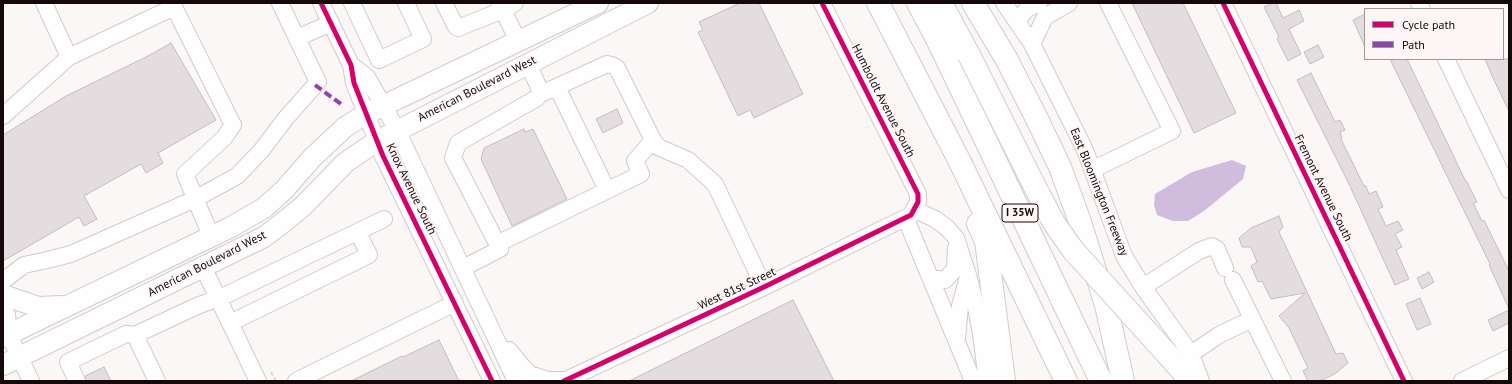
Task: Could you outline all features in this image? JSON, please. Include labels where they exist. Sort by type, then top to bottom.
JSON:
[{"type":"highway","name":"I 35W","points":[[878,3],[960,162],[1066,381]]},
{"type":"highway","name":"I 35W","points":[[918,3],[940,45],[1102,381]]},
{"type":"highway","points":[[941,3],[1054,223],[1073,250],[1191,381]]},
{"type":"highway","points":[[974,3],[1010,66],[1060,167],[1080,220],[1106,305],[1123,381]]},
{"type":"highway","points":[[909,63],[986,241],[1004,381]]},
{"type":"main road","name":"American Boulevard West","points":[[5,334],[68,306],[211,236],[264,208],[284,190],[312,158],[346,127],[366,114],[598,3]]},
{"type":"main road","name":"American Boulevard West","points":[[11,361],[264,237],[303,206],[346,162],[377,141],[648,3]]},
{"type":"main road","points":[[518,41],[528,64]]},
{"type":"main road","points":[[3,295],[38,307],[68,306]]},
{"type":"street","points":[[44,3],[69,58]]},
{"type":"street","points":[[3,281],[24,265],[71,254],[196,199],[237,176],[261,151],[286,118],[318,82],[280,3]]},
{"type":"street","name":"Knox Avenue South","points":[[321,3],[351,65],[354,83],[377,141],[492,381]]},
{"type":"street","points":[[352,3],[379,60],[423,39],[406,3]]},
{"type":"street","points":[[444,3],[456,27],[458,28],[506,5],[518,41]]},
{"type":"street","name":"Humboldt Avenue South","points":[[822,3],[918,194],[918,202],[911,214]]},
{"type":"street","name":"East Bloomington Freeway","points":[[1004,3],[1032,44],[1085,150],[1124,256],[1191,354],[1201,381]]},
{"type":"street","points":[[1032,44],[1045,17],[1069,3]]},
{"type":"street","points":[[1092,170],[1172,131],[1108,3]]},
{"type":"street","name":"Fremont Avenue South","points":[[1223,3],[1404,381]]},
{"type":"street","points":[[3,116],[69,58],[173,5],[233,125],[224,138],[185,174],[211,236]]},
{"type":"street","points":[[1017,21],[1030,5]]},
{"type":"street","points":[[297,38],[331,23]]},
{"type":"street","points":[[1446,60],[1509,190]]},
{"type":"street","points":[[528,64],[541,92]]},
{"type":"street","points":[[541,92],[543,93],[607,64],[617,68],[653,140],[658,147],[688,160],[715,184],[764,287]]},
{"type":"street","name":"Knox Avenue South","points":[[351,65],[367,77],[397,130],[516,381]]},
{"type":"street","points":[[557,87],[607,190]]},
{"type":"street","points":[[463,268],[500,249],[453,158],[458,143],[537,98],[541,92]]},
{"type":"street","points":[[497,244],[641,174],[635,162],[653,140]]},
{"type":"street","points":[[973,381],[931,278],[911,214],[935,219],[947,228],[956,238],[975,302],[987,381]]},
{"type":"street","name":"West 81st Street","points":[[565,381],[764,287],[911,214]]},
{"type":"street","points":[[77,381],[68,362],[126,334],[135,335],[197,306],[218,298],[384,219]]},
{"type":"street","points":[[230,323],[369,255],[358,232]]},
{"type":"street","points":[[931,278],[945,280],[955,269],[956,238]]},
{"type":"street","points":[[1144,287],[1199,252],[1212,246],[1217,249],[1283,381]]},
{"type":"street","points":[[203,268],[258,381]]},
{"type":"street","points":[[957,342],[960,306],[968,275]]},
{"type":"street","points":[[967,366],[968,330],[975,302]]},
{"type":"street","points":[[296,381],[455,303]]},
{"type":"street","points":[[3,309],[6,315],[5,334],[11,361],[31,381]]},
{"type":"street","points":[[1191,354],[1219,335],[1252,318]]},
{"type":"street","points":[[492,328],[523,368],[530,374],[548,380],[565,381]]},
{"type":"street","points":[[135,335],[157,381]]},
{"type":"street","points":[[1462,381],[1509,358]]},
{"type":"path","points":[[272,372],[276,381]]},
{"type":"shaded area","points":[[1232,160],[1246,166],[1243,179],[1204,211],[1188,221],[1173,221],[1157,215],[1154,205],[1155,194],[1192,172]]},
{"type":"building","points":[[740,3],[759,3],[803,94],[754,118],[750,110],[738,116],[698,32],[703,30],[699,22]]},
{"type":"building","points":[[1132,3],[1183,3],[1236,113],[1194,133]]},
{"type":"building","points":[[1276,3],[1283,18],[1299,10],[1304,21],[1289,29],[1301,54],[1288,61],[1277,39],[1279,37],[1264,7]]},
{"type":"building","points":[[1364,14],[1364,45],[1353,20]]},
{"type":"building","points":[[171,43],[216,120],[158,153],[163,163],[146,173],[141,164],[84,196],[97,219],[84,226],[79,217],[3,261],[3,135],[66,96],[148,56]]},
{"type":"building","points":[[1318,45],[1324,57],[1310,64],[1304,52]]},
{"type":"building","points":[[1509,59],[1509,111],[1485,60]]},
{"type":"building","points":[[1390,60],[1407,60],[1477,202],[1473,203],[1482,221],[1484,220],[1509,271],[1509,309],[1489,265],[1490,264]]},
{"type":"building","points":[[1311,73],[1335,122],[1340,120],[1345,130],[1340,132],[1341,139],[1364,186],[1366,186],[1369,194],[1376,191],[1383,207],[1378,209],[1386,226],[1398,221],[1403,230],[1395,234],[1402,247],[1396,250],[1409,279],[1395,285],[1349,184],[1297,80]]},
{"type":"building","points":[[617,109],[623,123],[603,133],[596,119]]},
{"type":"building","points":[[524,129],[525,132],[533,129],[567,199],[512,226],[481,159],[484,148]]},
{"type":"building","points":[[1279,216],[1283,227],[1279,232],[1336,354],[1343,353],[1348,363],[1336,373],[1323,380],[1308,381],[1303,371],[1308,368],[1289,328],[1279,316],[1305,293],[1271,299],[1262,281],[1258,282],[1251,266],[1257,262],[1251,247],[1242,247],[1239,238],[1251,228]]},
{"type":"building","points":[[1429,272],[1434,282],[1422,289],[1417,278]]},
{"type":"building","points":[[1420,298],[1431,324],[1417,330],[1406,304]]},
{"type":"building","points":[[793,300],[834,381],[629,381]]},
{"type":"building","points":[[1509,310],[1509,323],[1493,331],[1488,320]]},
{"type":"building","points":[[439,340],[459,381],[351,381],[402,356],[403,357]]},
{"type":"building","points":[[104,367],[111,381],[86,381],[85,376]]},
{"type":"marked path","points":[[315,85],[341,104]]},
{"type":"cycle path","points":[[321,3],[351,65],[354,83],[383,156],[492,381]]},
{"type":"cycle path","points":[[564,381],[764,287],[911,215],[918,202],[918,194],[822,3]]},
{"type":"cycle path","points":[[1223,3],[1404,381]]}]
